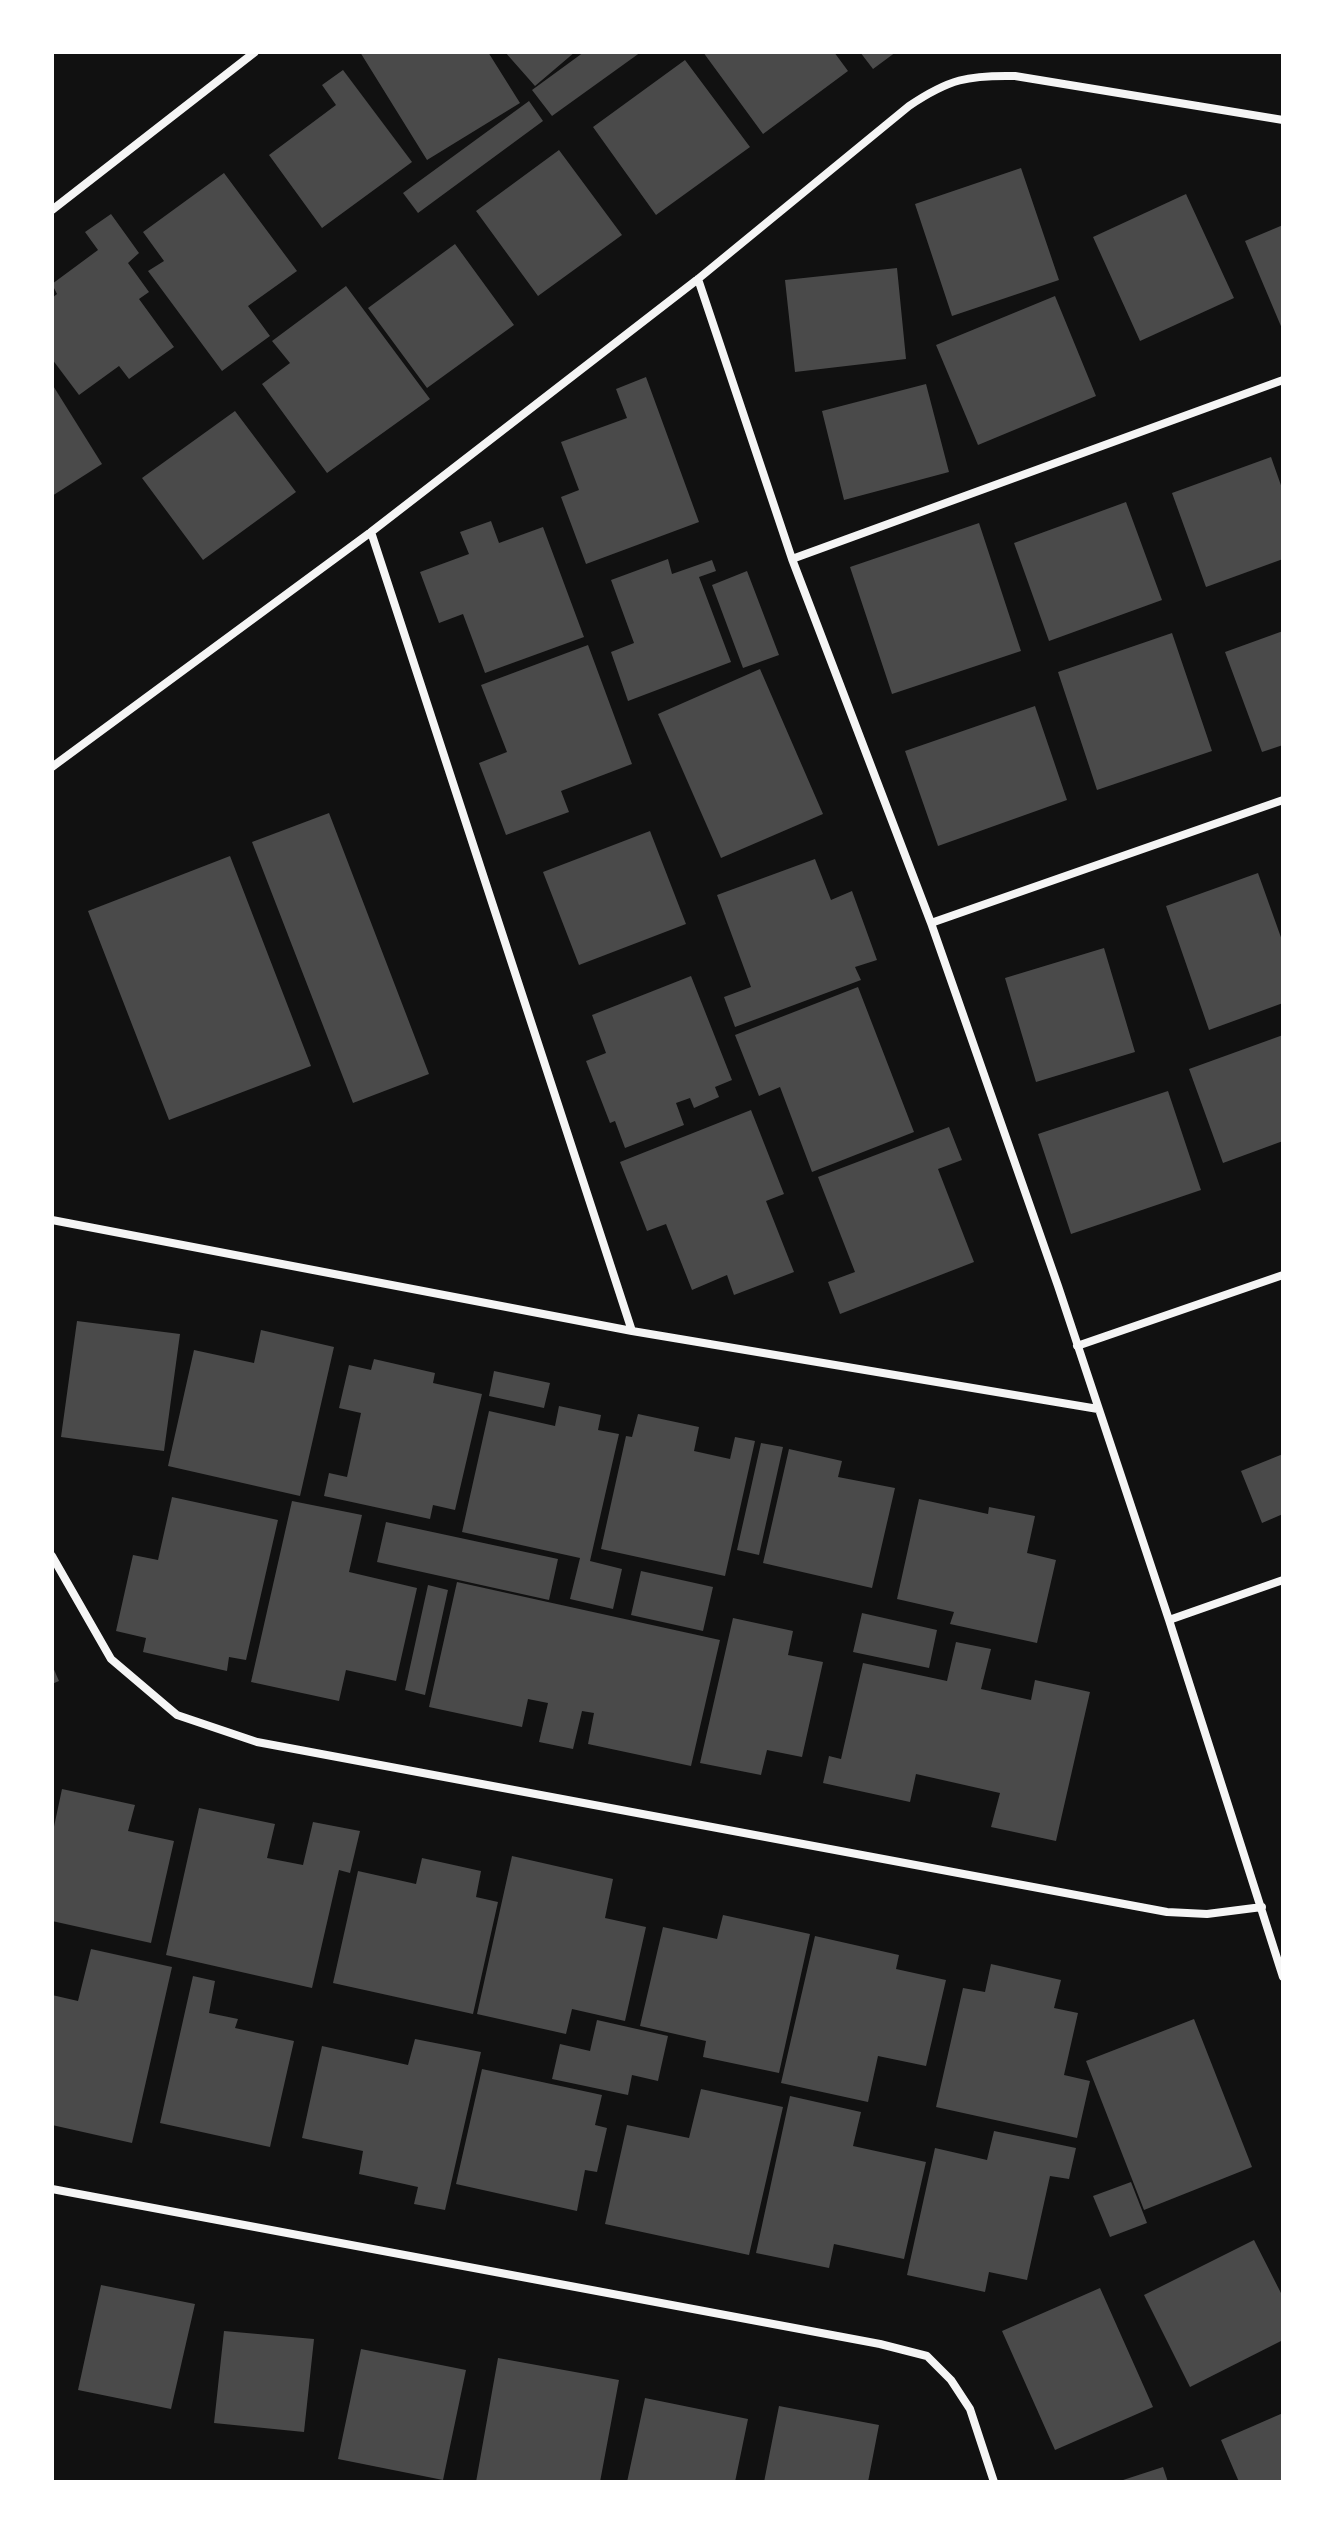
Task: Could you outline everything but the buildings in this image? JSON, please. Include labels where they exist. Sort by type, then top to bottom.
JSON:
[{"type":"street","points":[[52,210],[255,52]]},
{"type":"street","points":[[52,767],[371,532],[698,279],[909,106],[934,90],[955,81],[981,76],[1015,76],[1283,120]]},
{"type":"street","points":[[698,279],[792,559],[931,923],[1077,1346],[1169,1620],[1283,1977]]},
{"type":"street","points":[[792,559],[1283,380]]},
{"type":"street","points":[[371,532],[632,1331]]},
{"type":"street","points":[[931,923],[1283,800]]},
{"type":"street","points":[[52,1220],[632,1331],[1098,1409]]},
{"type":"street","points":[[1077,1346],[1283,1275]]},
{"type":"street","points":[[52,1556],[111,1659],[177,1715],[257,1742],[1167,1912],[1207,1914],[1262,1907]]},
{"type":"street","points":[[1169,1620],[1283,1580]]},
{"type":"street","points":[[52,2189],[880,2344],[927,2356],[951,2380],[970,2409],[994,2482]]}]
